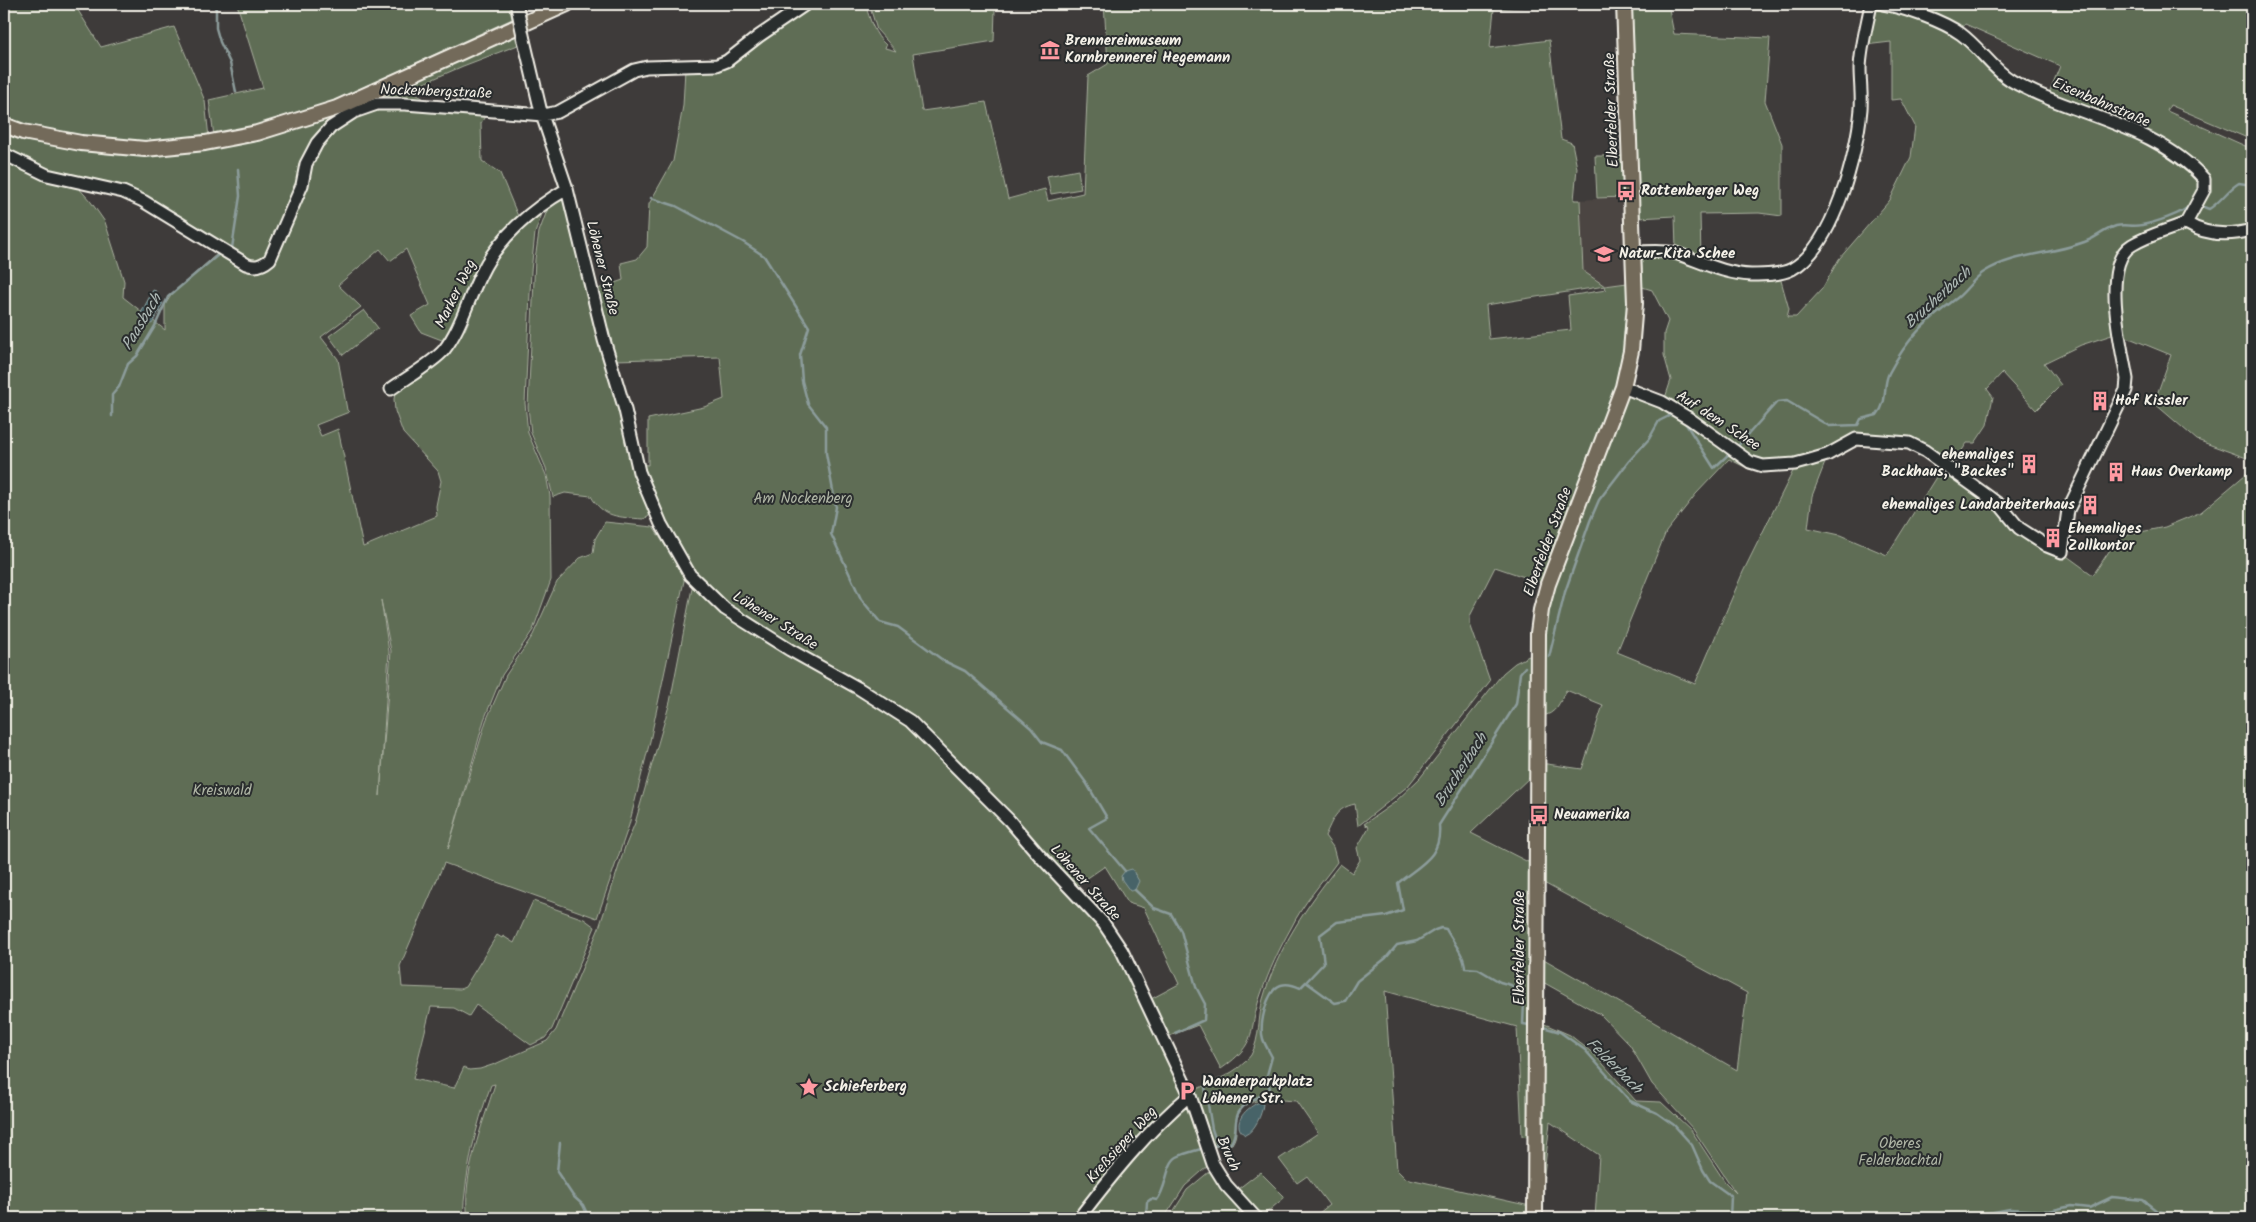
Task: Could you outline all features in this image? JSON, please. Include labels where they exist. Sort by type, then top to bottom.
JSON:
[{"type":"main road","name":"Nockenbergstraße","points":[[4,125],[23,132],[81,143],[145,149],[205,144],[257,133],[337,108],[567,4]]},
{"type":"main road","name":"Elberfelder Straße","points":[[1535,1218],[1538,633],[1541,610],[1551,577],[1623,387],[1634,328],[1624,4]]},
{"type":"street","name":"Nockenbergstraße","points":[[4,154],[47,175],[123,192],[142,201],[240,261],[255,267],[270,260],[302,185],[306,164],[317,143],[331,128],[354,112],[377,104],[406,104],[543,115],[558,112],[634,70],[647,67],[709,67],[727,61],[759,36],[806,4]]},
{"type":"street","points":[[1633,252],[1672,252],[1730,272],[1751,275],[1776,274],[1790,270],[1804,261],[1827,230],[1848,174],[1856,146],[1861,108],[1860,67],[1871,4]]},
{"type":"street","name":"Eisenbahnstraße","points":[[1883,4],[1897,6],[1961,34],[1990,64],[2013,81],[2140,136],[2184,159],[2204,179],[2204,190],[2186,223]]},
{"type":"street","name":"Löhener Straße","points":[[517,5],[543,115],[567,189],[639,472],[661,524],[690,575],[725,609],[790,650],[858,688],[910,722],[1009,820],[1038,855],[1104,924],[1122,951],[1190,1094]]},
{"type":"street","name":"Marker Weg","points":[[391,389],[444,350],[456,329],[482,272],[499,247],[536,208],[567,189]]},
{"type":"street","points":[[2186,223],[2210,233],[2238,234],[2252,230]]},
{"type":"street","name":"Auf dem Schee","points":[[1623,387],[1662,402],[1690,419],[1750,462],[1763,466],[1795,464],[1810,460],[1827,455],[1856,439],[1909,443],[1925,451],[1989,496],[2001,506],[2019,528],[2047,546],[2062,552],[2068,510],[2126,390],[2127,379],[2115,294],[2116,276],[2120,259],[2131,245],[2186,223]]},
{"type":"street","name":"Bruch","points":[[1190,1094],[1213,1164],[1226,1185],[1256,1218]]},
{"type":"street","name":"Kreßsieper Weg","points":[[1079,1218],[1111,1177],[1190,1094]]},
{"type":"shaded area","name":"Natur-Kita Schee","points":[[1625,197],[1627,283],[1605,286],[1583,271],[1580,200]]},
{"type":"green space","points":[[4,4],[74,4],[101,47],[174,27],[205,101],[209,138],[146,143],[71,137],[4,120]]},
{"type":"green space","points":[[237,4],[509,4],[512,19],[320,107],[260,127],[214,136],[209,100],[263,88]]},
{"type":"green space","name":"Am Nockenberg","points":[[810,4],[865,4],[875,32],[886,45],[885,48],[896,51],[877,30],[869,4],[991,4],[995,9],[994,41],[913,54],[922,111],[986,102],[1008,199],[1045,189],[1048,201],[1083,193],[1088,76],[1108,64],[1104,4],[1557,4],[1494,9],[1490,48],[1549,40],[1561,139],[1572,143],[1577,168],[1574,200],[1580,200],[1583,271],[1605,286],[1627,283],[1628,328],[1619,376],[1611,405],[1555,542],[1542,583],[1495,567],[1470,616],[1470,624],[1490,681],[1408,786],[1358,826],[1355,804],[1343,808],[1336,815],[1325,836],[1333,847],[1337,862],[1301,910],[1278,952],[1261,994],[1247,1043],[1233,1060],[1221,1069],[1198,1025],[1167,1037],[1151,999],[1179,984],[1144,908],[1128,903],[1105,866],[1073,888],[926,731],[732,610],[692,573],[638,464],[648,465],[648,419],[704,407],[724,399],[720,357],[615,360],[595,290],[623,280],[621,263],[637,259],[647,247],[649,204],[673,161],[683,106],[685,69],[709,70]],"holes":[[[1605,286],[1606,290],[1568,296],[1571,330],[1489,339],[1486,305]]]},
{"type":"green space","points":[[1628,4],[1668,4],[1674,34],[1770,38],[1765,101],[1782,144],[1782,216],[1759,213],[1700,214],[1701,259],[1676,250],[1675,216],[1638,218]]},
{"type":"green space","points":[[1894,4],[2252,4],[2252,140],[2170,105],[2167,111],[2252,149],[2252,229],[2212,232],[2190,221],[2206,191],[2192,170],[2202,187],[2187,217],[2120,257],[2118,333],[2081,345],[2044,363],[2061,385],[2036,410],[2002,373],[1987,389],[1993,397],[1987,425],[1975,443],[1967,443],[1950,468],[1930,451],[1873,436],[1824,453],[1783,462],[1752,460],[1664,401],[1671,380],[1664,355],[1664,333],[1668,321],[1652,290],[1639,286],[1639,261],[1645,256],[1672,257],[1780,277],[1789,309],[1787,317],[1796,317],[1822,289],[1839,259],[1890,200],[1911,157],[1915,126],[1901,99],[1891,100],[1891,42],[1865,45],[1873,7],[1896,9],[1951,31],[2001,76],[2049,93],[2060,66],[1965,24],[1961,31]]},
{"type":"green space","points":[[514,34],[518,45],[408,90],[428,101],[402,100],[331,123],[299,184],[269,255],[256,264],[149,201],[63,177],[4,150],[4,131],[69,147],[253,140]]},
{"type":"green space","name":"Kreiswald","points":[[405,106],[487,113],[481,123],[482,161],[500,173],[520,221],[485,263],[447,342],[421,332],[411,316],[430,305],[406,249],[390,261],[380,249],[338,285],[361,307],[321,337],[338,359],[347,410],[349,412],[316,425],[321,436],[338,429],[363,547],[437,516],[436,506],[441,481],[438,471],[403,433],[395,411],[395,393],[404,381],[444,353],[458,328],[465,330],[470,318],[464,315],[488,267],[507,239],[546,203],[535,233],[531,271],[525,403],[528,433],[546,475],[550,496],[551,580],[533,630],[502,675],[484,720],[448,849],[486,721],[506,675],[533,635],[557,582],[580,558],[593,553],[595,539],[605,522],[653,527],[685,576],[650,741],[629,825],[597,918],[444,863],[400,966],[402,987],[460,989],[465,987],[497,935],[502,938],[503,936],[514,943],[533,901],[584,919],[595,927],[552,1029],[545,1038],[531,1045],[476,1005],[469,1016],[454,1008],[431,1007],[413,1079],[454,1088],[464,1067],[469,1070],[480,1069],[495,1064],[547,1041],[556,1030],[599,928],[625,847],[635,823],[670,702],[693,583],[724,612],[743,625],[910,724],[1007,822],[1051,875],[1102,926],[1136,986],[1185,1091],[1108,1174],[1076,1218],[468,1218],[467,1202],[470,1168],[495,1084],[491,1085],[480,1117],[466,1184],[463,1218],[4,1218],[4,158],[46,179],[77,186],[105,222],[124,281],[123,297],[165,330],[165,305],[172,294],[218,253],[237,263],[239,268],[245,272],[265,266],[271,260],[275,255],[304,186],[309,163],[319,144],[355,114],[378,107]],"holes":[[[381,600],[391,651],[380,796],[389,652]]]},
{"type":"green space","points":[[1595,156],[1623,156],[1625,197],[1597,198]]},
{"type":"green space","points":[[1078,170],[1081,189],[1051,194],[1047,176]]},
{"type":"green space","points":[[566,198],[652,511],[648,517],[643,519],[612,515],[601,509],[591,496],[565,493],[553,497],[546,468],[531,433],[528,407],[535,259],[539,232],[551,200]]},
{"type":"green space","points":[[2184,228],[2252,233],[2252,460],[2197,440],[2154,403],[2171,355],[2122,335],[2118,291],[2124,259],[2134,248]]},
{"type":"green space","points":[[364,310],[378,328],[343,355],[329,336]]},
{"type":"green space","name":"Oberes Felderbachtal","points":[[1626,392],[1662,404],[1758,468],[1749,469],[1729,459],[1696,494],[1666,532],[1617,652],[1695,684],[1743,572],[1796,465],[1828,455],[1812,496],[1808,528],[1840,535],[1887,555],[1943,466],[2093,575],[2116,541],[2131,534],[2165,527],[2201,512],[2252,469],[2252,1218],[1595,1218],[1599,1155],[1550,1122],[1543,1183],[1539,1185],[1540,1022],[1570,1035],[1595,1055],[1636,1101],[1661,1102],[1691,1130],[1725,1182],[1736,1193],[1693,1129],[1652,1084],[1630,1045],[1600,1014],[1541,981],[1542,958],[1737,1070],[1747,993],[1542,882],[1540,763],[1582,769],[1603,705],[1566,690],[1554,710],[1541,716],[1541,668],[1548,595]]},
{"type":"green space","points":[[1531,655],[1531,776],[1471,833],[1530,863],[1528,1137],[1522,1136],[1517,1027],[1385,991],[1397,1170],[1405,1178],[1530,1206],[1530,1218],[1313,1218],[1329,1205],[1307,1176],[1297,1183],[1279,1159],[1318,1133],[1296,1101],[1262,1100],[1246,1105],[1237,1118],[1235,1137],[1232,1144],[1213,1147],[1193,1091],[1232,1072],[1251,1055],[1256,1042],[1261,1006],[1276,962],[1305,911],[1340,864],[1352,873],[1360,860],[1357,848],[1369,827],[1364,824],[1394,803],[1420,778],[1503,673],[1515,663]]},
{"type":"green space","points":[[1185,1104],[1209,1165],[1185,1186],[1164,1218],[1080,1218],[1115,1174]]},
{"type":"green space","points":[[1210,1171],[1250,1218],[1169,1218],[1187,1190]]},
{"type":"green space","points":[[1260,1172],[1285,1197],[1260,1218],[1238,1189]]},
{"type":"water","points":[[153,290],[156,291],[154,298],[163,303],[152,324],[145,322],[139,317]]},
{"type":"water","points":[[1132,869],[1139,881],[1135,890],[1130,891],[1121,876],[1125,871]]},
{"type":"water","points":[[1260,1102],[1263,1104],[1260,1117],[1252,1130],[1245,1135],[1239,1126],[1242,1116],[1250,1107]]},
{"type":"waterway","name":"Paasbach","points":[[213,4],[216,9],[216,28],[230,63],[236,92]]},
{"type":"waterway","name":"Paasbach","points":[[238,169],[240,196],[232,248],[241,255]]},
{"type":"waterway","name":"Brucherbach","points":[[2201,206],[2209,209],[2239,183],[2252,185]]},
{"type":"waterway","points":[[651,198],[676,206],[743,242],[764,256],[809,327],[800,355],[802,381],[808,404],[826,427],[826,453],[836,507],[831,534],[861,599],[880,622],[898,627],[944,661],[965,671],[1031,728],[1042,742],[1062,750],[1087,784],[1107,818],[1089,828],[1125,871]]},
{"type":"waterway","name":"Brucherbach","points":[[1737,447],[1777,402],[1787,401],[1829,426],[1858,425],[1861,419],[1877,415],[1883,404],[1889,373],[1911,339],[1961,295],[1980,275],[1996,265],[2076,245],[2116,226],[2139,226],[2160,220],[2175,215],[2190,205]]},
{"type":"waterway","name":"Paasbach","points":[[112,416],[112,395],[119,387],[128,364],[137,356],[155,326],[168,297],[218,255]]},
{"type":"waterway","name":"Brucherbach","points":[[1549,657],[1565,592],[1599,500],[1629,461],[1649,439],[1659,421],[1673,414]]},
{"type":"waterway","name":"Brucherbach","points":[[1684,421],[1714,468],[1730,453]]},
{"type":"waterway","name":"Brucherbach","points":[[1306,982],[1324,963],[1320,935],[1337,922],[1386,916],[1403,910],[1398,883],[1422,865],[1433,852],[1437,845],[1439,825],[1516,704],[1520,673],[1525,667]]},
{"type":"waterway","points":[[1135,890],[1154,908],[1171,914],[1181,931],[1196,987],[1205,1004],[1204,1020],[1175,1033]]},
{"type":"waterway","name":"Felderbach","points":[[1211,1146],[1231,1143],[1235,1134],[1238,1113],[1247,1103],[1270,1088],[1266,1079],[1272,1057],[1263,1039],[1262,1026],[1265,1009],[1271,994],[1281,985],[1286,984],[1300,988],[1306,982],[1335,1003],[1345,1001],[1357,981],[1386,958],[1397,945],[1417,941],[1441,928],[1446,929],[1458,948],[1465,968],[1478,969],[1500,982],[1511,985],[1522,995],[1524,1002],[1523,1024],[1529,1025]]},
{"type":"waterway","name":"Felderbach","points":[[1543,1027],[1560,1032],[1585,1050],[1630,1101],[1657,1113],[1674,1125],[1692,1145],[1710,1181],[1731,1196],[1730,1218]]},
{"type":"waterway","points":[[1205,1087],[1212,1129],[1217,1144]]},
{"type":"waterway","points":[[560,1143],[557,1172],[573,1196],[583,1205],[589,1218]]},
{"type":"waterway","name":"Felderbach","points":[[1146,1218],[1147,1202],[1151,1199],[1157,1200],[1173,1160],[1204,1148]]},
{"type":"waterway","name":"Felderbach","points":[[1962,1218],[2010,1209],[2049,1211],[2071,1206],[2089,1208],[2112,1197],[2143,1200],[2157,1211],[2171,1214],[2177,1218]]},
{"type":"place","name":"Brennereimuseum Kornbrennerei Hegemann","points":[[1050,50]]},
{"type":"place","name":"Rottenberger Weg","points":[[1626,191]]},
{"type":"place","name":"Natur-Kita Schee","points":[[1604,254]]},
{"type":"place","name":"Hof Kissler","points":[[2100,401]]},
{"type":"place","name":"ehemaliges Backhaus, \"Backes\"","points":[[2029,464]]},
{"type":"place","name":"Haus Overkamp","points":[[2116,472]]},
{"type":"place","name":"ehemaliges Landarbeiterhaus","points":[[2090,505]]},
{"type":"place","name":"Ehemaliges Zollkontor","points":[[2053,538]]},
{"type":"place","name":"Neuamerika","points":[[1539,815]]},
{"type":"place","name":"Schieferberg","points":[[809,1087]]},
{"type":"place","name":"Wanderparkplatz Löhener Str.","points":[[1187,1091]]}]
